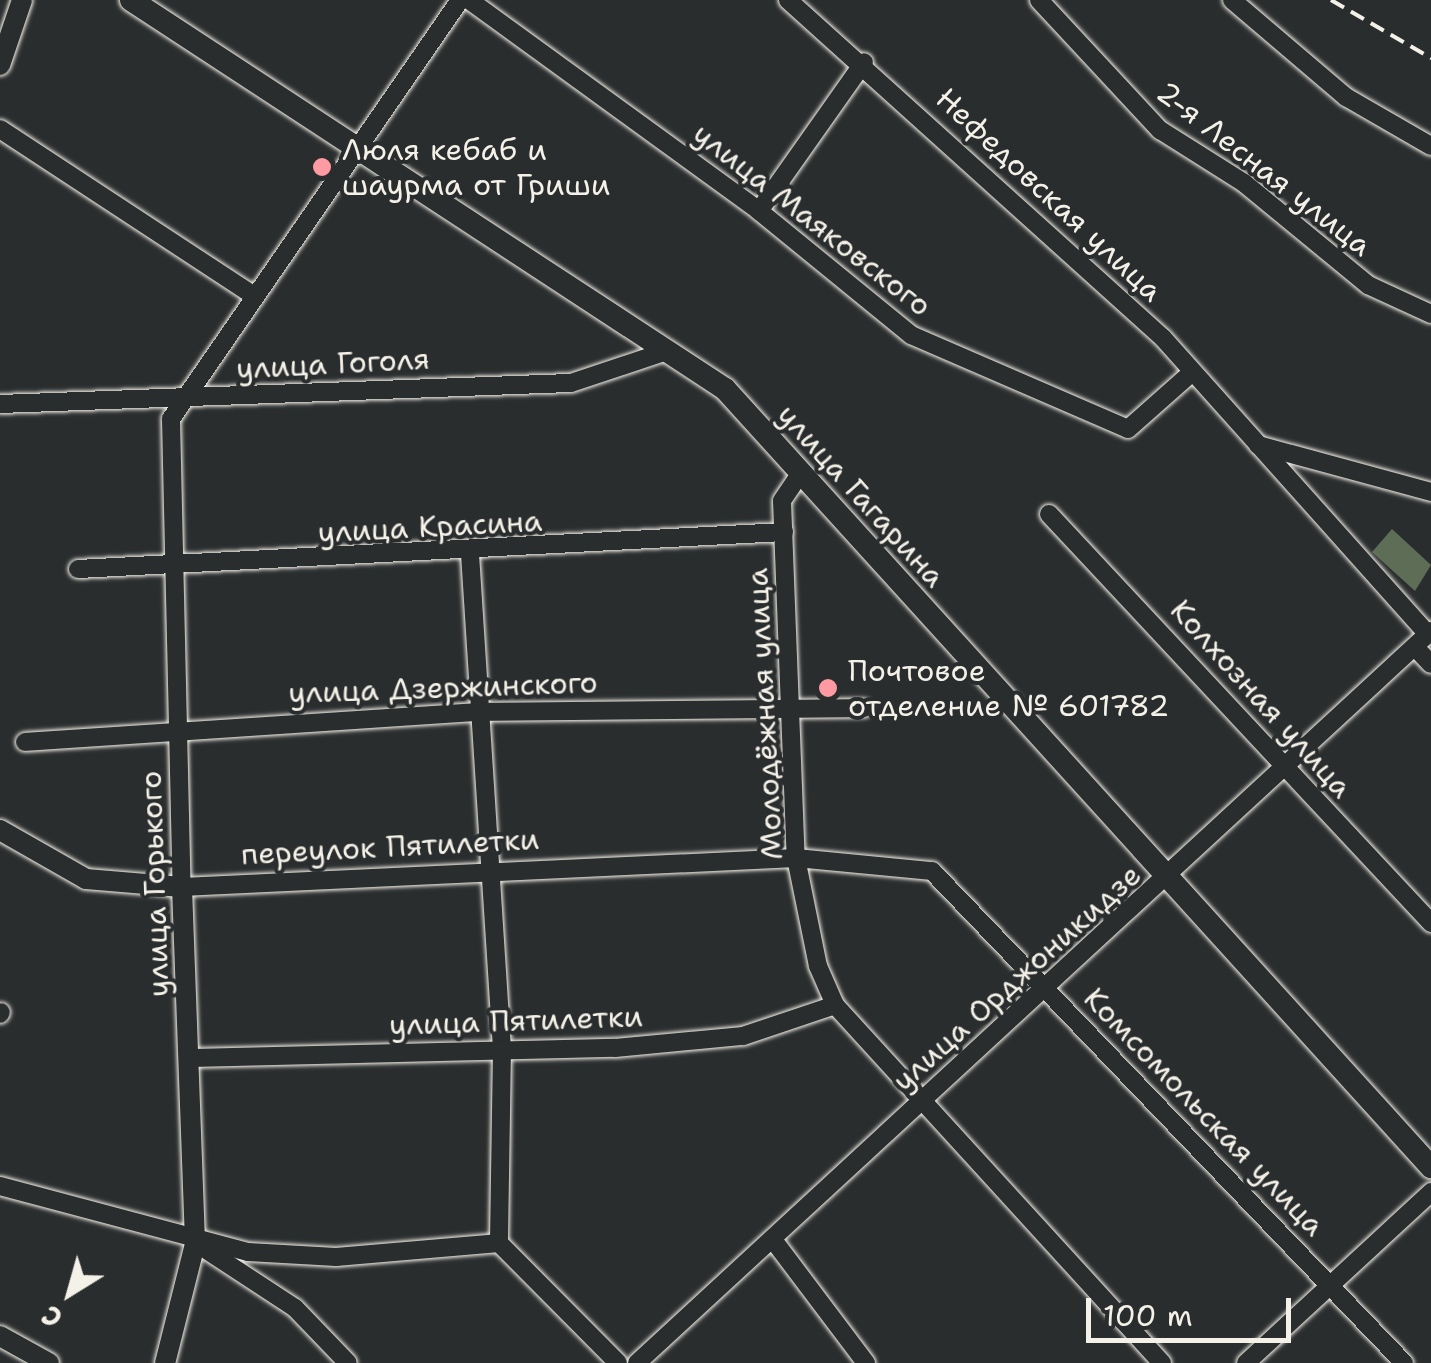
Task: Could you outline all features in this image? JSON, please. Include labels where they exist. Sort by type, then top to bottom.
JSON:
[{"type":"main road","name":"улица Гагарина","points":[[131,0],[725,389],[1167,881],[1431,1167]]},
{"type":"street","points":[[0,64],[22,0]]},
{"type":"street","points":[[180,401],[460,0]]},
{"type":"street","name":"улица Маяковского","points":[[469,0],[759,211],[911,335],[1128,429],[1189,375]]},
{"type":"street","name":"Нефедовская улица","points":[[788,0],[864,62],[1163,338],[1189,375],[1258,444],[1425,637],[1431,664]]},
{"type":"street","name":"2-я Лесная улица","points":[[1039,0],[1160,130],[1244,183],[1368,285],[1431,314]]},
{"type":"street","points":[[1232,0],[1346,96],[1431,146]]},
{"type":"street","points":[[759,211],[864,62]]},
{"type":"street","points":[[0,129],[254,296]]},
{"type":"street","name":"улица Гоголя","points":[[0,404],[180,401],[570,383],[664,352]]},
{"type":"street","name":"улица Горького","points":[[165,1363],[195,1244],[171,419],[180,401]]},
{"type":"street","name":"Нефедовская улица","points":[[1258,444],[1431,492]]},
{"type":"street","name":"Молодёжная улица","points":[[800,474],[782,501],[796,704],[796,858],[835,1005],[1162,1363]]},
{"type":"street","name":"Колхозная улица","points":[[1049,514],[1431,923]]},
{"type":"street","name":"улица Красина","points":[[78,569],[470,554],[784,532]]},
{"type":"street","points":[[470,554],[502,1049],[499,1243],[618,1363]]},
{"type":"street","name":"улица Орджоникидзе","points":[[637,1363],[1167,881],[1425,637]]},
{"type":"street","name":"улица Дзержинского","points":[[24,742],[180,728],[481,712],[796,704],[864,708]]},
{"type":"street","name":"переулок Пятилетки","points":[[0,830],[86,880],[182,887],[796,858]]},
{"type":"street","name":"Комсомольская улица","points":[[796,858],[932,870],[1404,1363]]},
{"type":"street","name":"улица Пятилетки","points":[[192,1058],[502,1049],[744,1036],[835,1005]]},
{"type":"street","points":[[0,1186],[195,1244],[336,1256],[499,1243]]},
{"type":"street","points":[[1246,1363],[1431,1192]]},
{"type":"street","points":[[774,1241],[866,1363]]},
{"type":"street","points":[[195,1244],[294,1308],[348,1363]]},
{"type":"street","points":[[0,1336],[49,1363]]},
{"type":"green space","points":[[1392,529],[1431,565],[1415,591],[1372,552]]},
{"type":"railway","points":[[1331,0],[1431,58]]},
{"type":"place","name":"Люля кебаб и шаурма от Гриши","points":[[322,167]]},
{"type":"place","name":"Почтовое отделение № 601782","points":[[828,688]]}]
